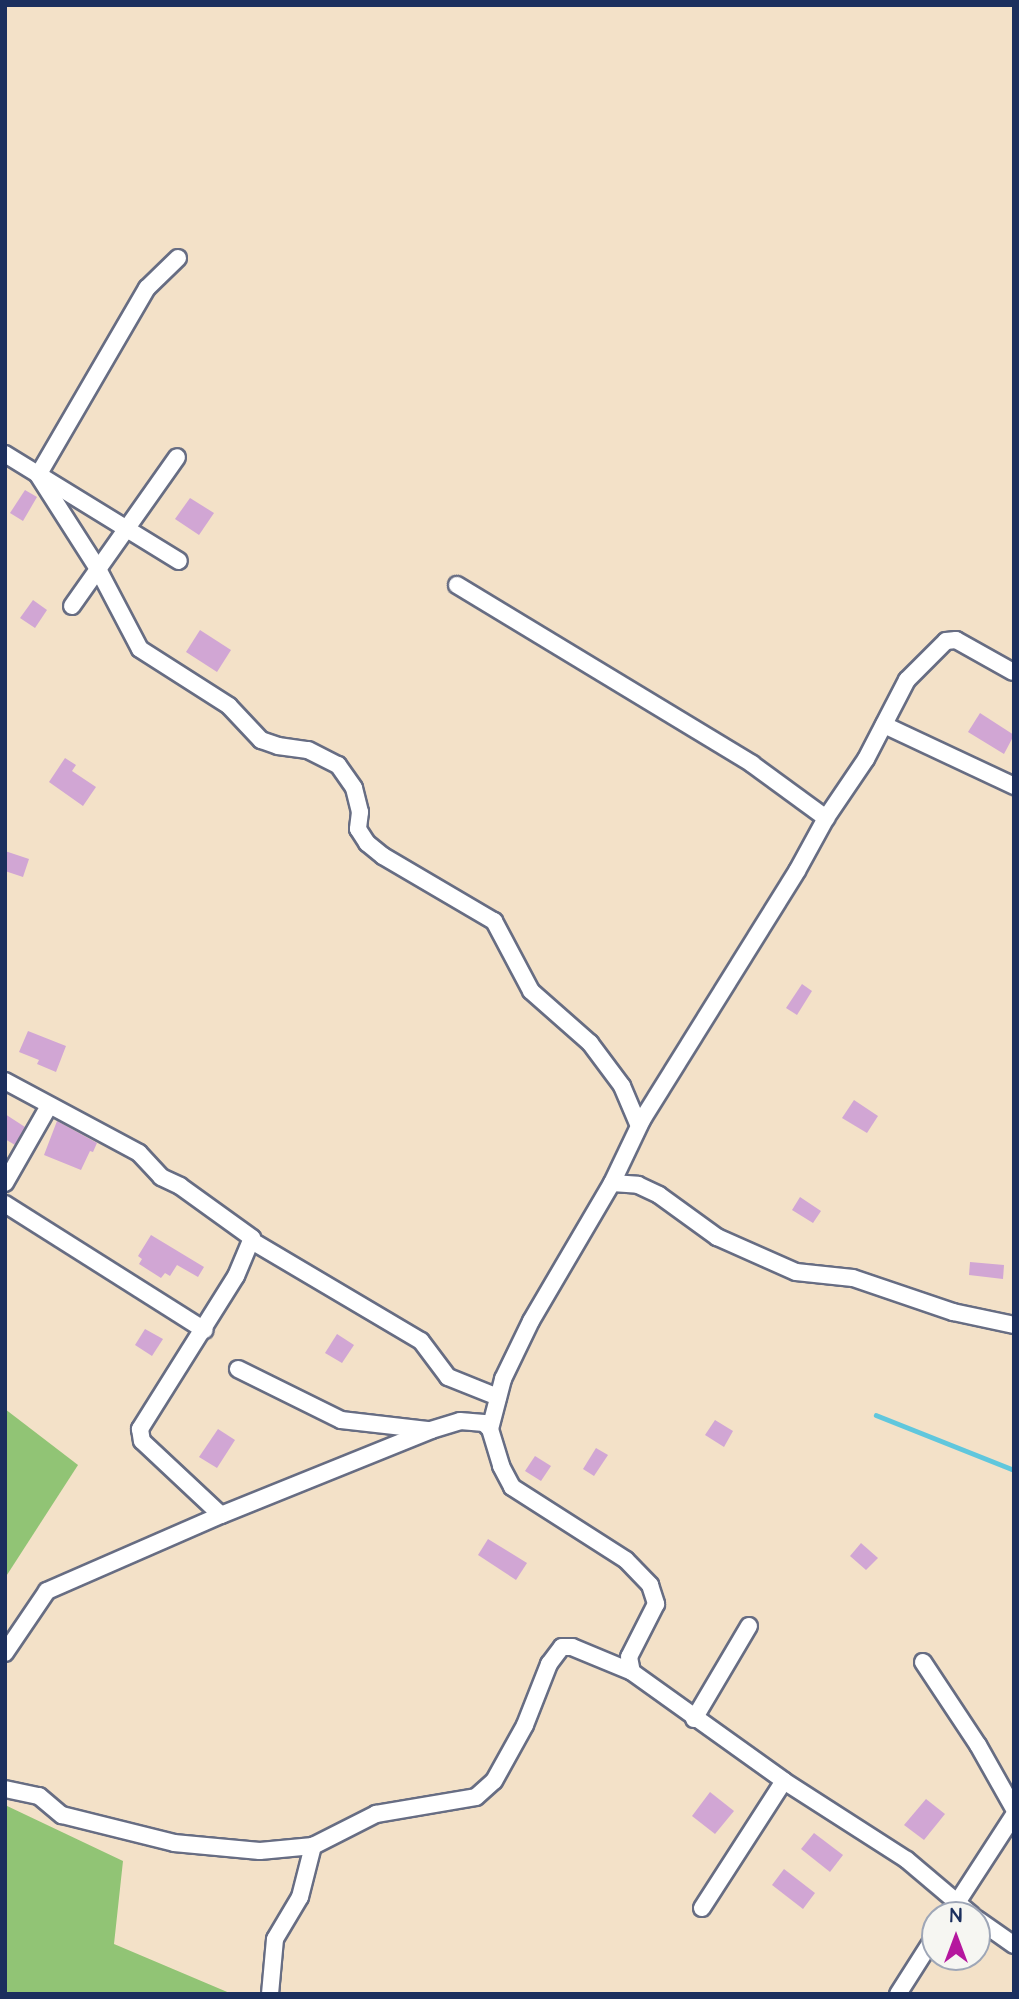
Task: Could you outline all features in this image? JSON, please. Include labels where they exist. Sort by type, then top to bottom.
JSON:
[{"type":"street","points":[[38,475],[147,288],[178,258]]},
{"type":"street","points":[[5,454],[129,528],[178,561]]},
{"type":"street","points":[[72,606],[177,457]]},
{"type":"street","points":[[38,475],[99,569],[140,649],[229,706],[261,740],[278,746],[308,750],[338,765],[354,788],[360,812],[358,829],[367,843],[383,856],[494,921],[531,990],[590,1043],[622,1086],[639,1126]]},
{"type":"street","points":[[457,585],[752,764],[826,818]]},
{"type":"street","points":[[489,1429],[503,1379],[554,1279],[612,1183],[639,1126],[797,871],[826,818],[866,759],[907,680],[946,641],[956,640],[1013,671]]},
{"type":"street","points":[[884,725],[1014,786]]},
{"type":"street","points":[[5,1081],[139,1153],[160,1177],[237,1225],[249,1234],[252,1241],[421,1341],[447,1377],[498,1397]]},
{"type":"street","points":[[5,1183],[49,1106]]},
{"type":"street","points":[[612,1183],[638,1185],[659,1195],[717,1237],[796,1272],[853,1278],[953,1312],[1014,1325]]},
{"type":"street","points":[[5,1204],[204,1330]]},
{"type":"street","points":[[221,1515],[142,1441],[140,1429],[204,1330],[236,1276],[252,1241]]},
{"type":"street","points":[[238,1369],[341,1420],[431,1430]]},
{"type":"street","points":[[5,1653],[47,1591],[221,1515],[431,1430],[472,1420],[484,1423],[489,1429],[501,1466],[512,1487],[626,1560],[650,1585],[656,1604],[629,1657],[632,1672]]},
{"type":"street","points":[[694,1719],[749,1626]]},
{"type":"street","points":[[5,1789],[39,1796],[62,1815],[174,1843],[260,1852],[313,1846],[376,1814],[476,1797],[494,1781],[525,1725],[549,1664],[562,1647],[572,1647],[632,1672],[784,1781],[907,1860],[945,1901]]},
{"type":"street","points":[[923,1662],[978,1745],[1014,1809]]},
{"type":"street","points":[[702,1908],[784,1781]]},
{"type":"street","points":[[959,1901],[1014,1815]]},
{"type":"street","points":[[270,1994],[275,1940],[300,1897],[313,1846]]},
{"type":"street","points":[[991,1929],[1014,1945]]},
{"type":"street","points":[[898,1994],[921,1958]]},
{"type":"green space","points":[[5,1409],[78,1465],[5,1578]]},
{"type":"green space","points":[[5,1805],[123,1861],[114,1944],[232,1994],[5,1994]]},
{"type":"building","points":[[25,490],[37,497],[23,521],[10,513]]},
{"type":"building","points":[[190,498],[214,513],[199,535],[175,519]]},
{"type":"building","points":[[33,600],[47,610],[35,628],[20,618]]},
{"type":"building","points":[[200,630],[231,650],[217,672],[186,652]]},
{"type":"building","points":[[980,713],[1014,735],[1004,754],[968,732]]},
{"type":"building","points":[[65,758],[76,765],[72,771],[96,787],[83,806],[49,782]]},
{"type":"building","points":[[5,851],[29,859],[23,877],[5,871]]},
{"type":"building","points":[[802,984],[812,991],[797,1015],[786,1008]]},
{"type":"building","points":[[28,1031],[66,1046],[56,1072],[37,1064],[39,1060],[19,1052]]},
{"type":"building","points":[[854,1100],[878,1116],[867,1133],[842,1118]]},
{"type":"building","points":[[5,1114],[25,1127],[15,1145],[5,1139]]},
{"type":"building","points":[[57,1121],[97,1143],[81,1170],[44,1155]]},
{"type":"building","points":[[800,1197],[821,1211],[813,1223],[792,1210]]},
{"type":"building","points":[[151,1235],[204,1267],[198,1277],[177,1265],[170,1276],[165,1273],[161,1278],[139,1264],[142,1259],[138,1256]]},
{"type":"building","points":[[970,1262],[1004,1265],[1003,1279],[969,1275]]},
{"type":"building","points":[[145,1329],[163,1339],[152,1356],[135,1345]]},
{"type":"building","points":[[337,1334],[354,1345],[342,1363],[325,1353]]},
{"type":"building","points":[[715,1420],[733,1431],[724,1447],[705,1435]]},
{"type":"building","points":[[218,1429],[235,1440],[217,1468],[199,1457]]},
{"type":"building","points":[[596,1448],[608,1455],[594,1476],[583,1469]]},
{"type":"building","points":[[535,1456],[551,1466],[541,1481],[525,1471]]},
{"type":"building","points":[[488,1539],[527,1563],[516,1580],[478,1555]]},
{"type":"building","points":[[861,1543],[878,1558],[866,1570],[850,1556]]},
{"type":"building","points":[[710,1792],[734,1811],[715,1834],[692,1816]]},
{"type":"building","points":[[926,1799],[945,1814],[924,1840],[904,1825]]},
{"type":"building","points":[[814,1833],[843,1855],[830,1872],[801,1849]]},
{"type":"building","points":[[784,1869],[815,1893],[803,1909],[772,1885]]},
{"type":"waterway","points":[[876,1415],[1014,1470]]}]
